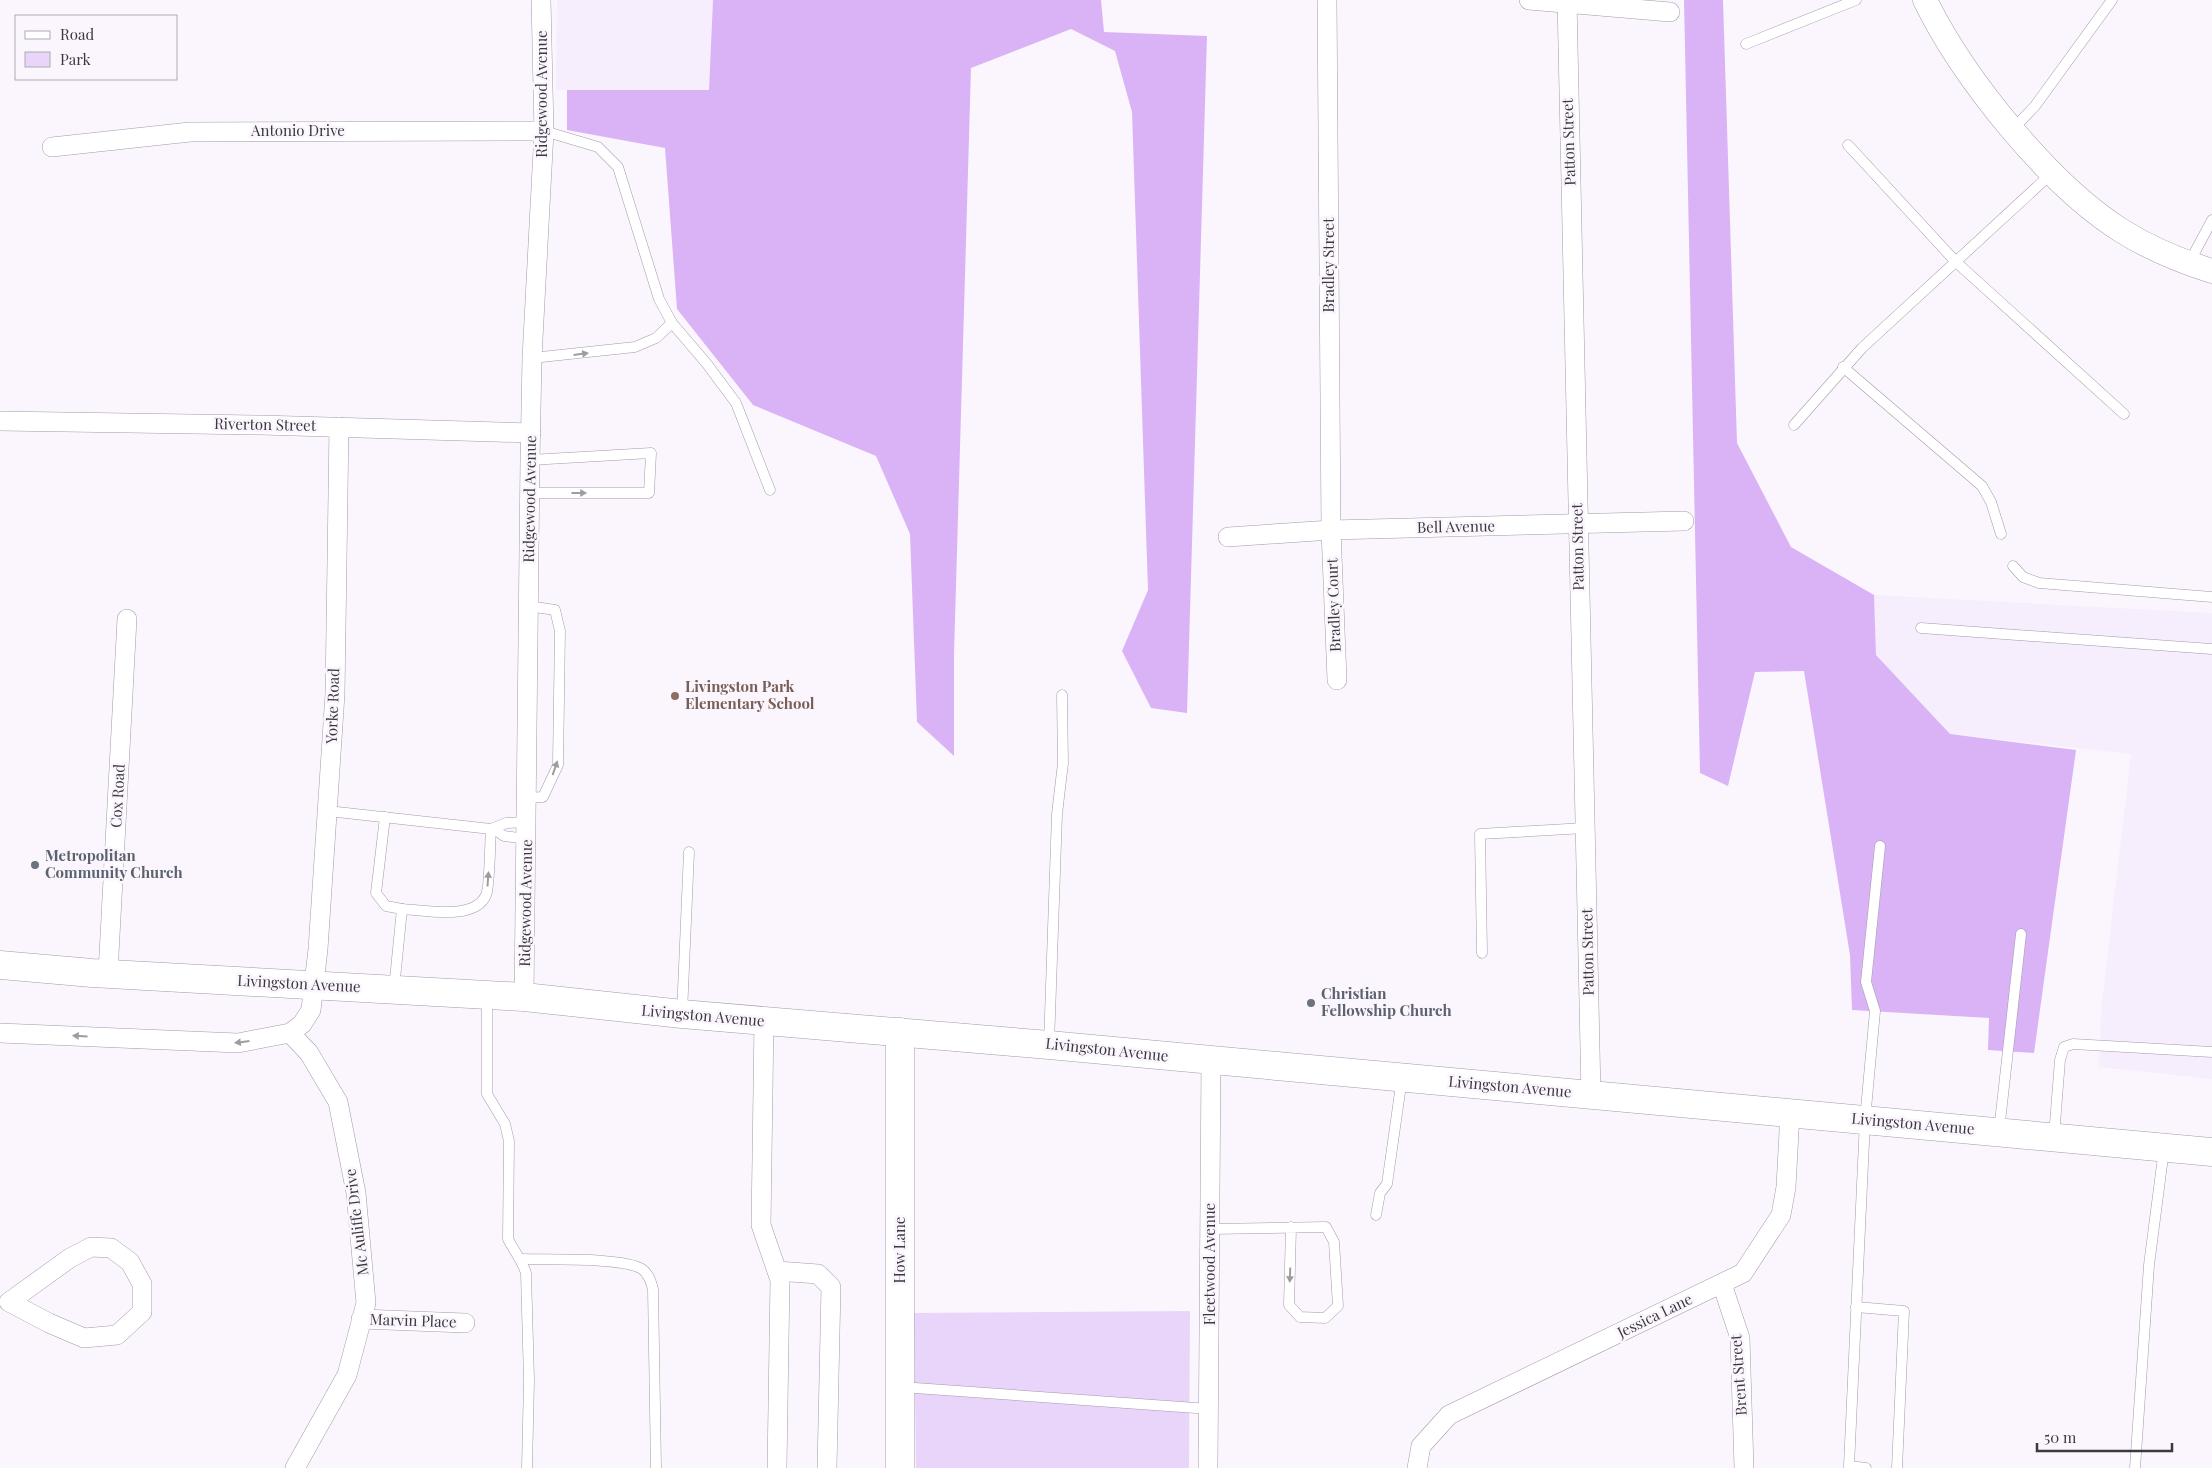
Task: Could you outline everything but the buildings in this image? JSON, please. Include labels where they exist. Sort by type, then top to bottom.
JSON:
[{"type":"main road","name":"Livingston Avenue","points":[[0,965],[108,974],[524,997],[764,1022],[1049,1045],[2212,1152]]},
{"type":"main road","name":"How Lane","points":[[900,1032],[900,1468]]},
{"type":"street","name":"Ridgewood Avenue","points":[[524,997],[532,358],[544,131],[541,0]]},
{"type":"street","name":"Bradley Street","points":[[1327,0],[1331,530]]},
{"type":"street","points":[[1529,0],[1670,12]]},
{"type":"street","points":[[1925,0],[1954,53],[1984,93],[2052,172],[2085,203],[2122,231],[2164,254],[2212,271]]},
{"type":"street","name":"Patton Street","points":[[1567,2],[1591,1094]]},
{"type":"street","name":"Antonio Drive","points":[[52,147],[190,132],[544,131]]},
{"type":"street","name":"Riverton Street","points":[[0,421],[339,427],[531,433]]},
{"type":"street","name":"Yorke Road","points":[[316,985],[334,694],[339,427]]},
{"type":"street","name":"Bell Avenue","points":[[1228,537],[1331,530],[1684,521]]},
{"type":"street","name":"Bradley Court","points":[[1331,530],[1337,680]]},
{"type":"street","name":"Cox Road","points":[[108,974],[127,619]]},
{"type":"street","points":[[0,1033],[238,1043],[290,1033],[302,1024],[311,1010],[316,985]]},
{"type":"street","points":[[764,1022],[761,1225],[780,1280],[778,1468]]},
{"type":"street","name":"Mc Auliffe Drive","points":[[290,1033],[308,1054],[338,1102],[356,1193],[366,1303],[347,1375],[295,1468]]},
{"type":"street","name":"Fleetwood Avenue","points":[[1208,1468],[1210,1409],[1211,1061]]},
{"type":"street","name":"Jessica Lane","points":[[1417,1468],[1421,1446],[1449,1416],[1743,1273],[1781,1215],[1786,1187],[1790,1113]]},
{"type":"street","points":[[91,1247],[111,1248],[130,1262],[142,1284],[142,1312],[117,1335],[84,1338],[48,1323],[5,1300],[70,1258],[91,1247]]},
{"type":"street","points":[[777,1271],[818,1274],[831,1287],[827,1468]]},
{"type":"street","name":"Brent Street","points":[[1722,1284],[1740,1338],[1744,1468]]},
{"type":"street","name":"Marvin Place","points":[[362,1319],[465,1323]]},
{"type":"lane","points":[[1746,44],[1856,0]]},
{"type":"lane","points":[[2014,129],[2035,106],[2112,0]]},
{"type":"lane","points":[[544,131],[598,147],[618,167],[659,298],[672,323],[707,364],[736,403],[770,490]]},
{"type":"lane","points":[[1848,145],[1956,262],[2124,414]]},
{"type":"lane","points":[[1794,425],[1843,367],[1862,348],[2052,172]]},
{"type":"lane","points":[[2188,264],[2212,220]]},
{"type":"lane","points":[[532,358],[636,347],[656,338],[672,323]]},
{"type":"lane","points":[[1843,367],[1982,486],[1991,502],[2000,534]]},
{"type":"lane","points":[[530,460],[650,453],[649,493],[530,493]]},
{"type":"lane","points":[[2013,566],[2023,577],[2039,583],[2212,598]]},
{"type":"lane","points":[[526,798],[543,797],[558,764],[560,701],[560,631],[555,610],[528,606]]},
{"type":"lane","points":[[1921,628],[2212,648]]},
{"type":"lane","points":[[1049,1045],[1057,814],[1063,763],[1062,695]]},
{"type":"lane","points":[[328,811],[492,829],[504,836],[527,831]]},
{"type":"lane","points":[[384,817],[376,893],[386,906],[402,909],[460,913],[477,906],[486,895],[492,829]]},
{"type":"lane","points":[[492,829],[506,823],[527,831]]},
{"type":"lane","points":[[1482,953],[1480,834],[1585,828]]},
{"type":"lane","points":[[1866,1468],[1849,1466],[1865,1120],[1875,1011],[1866,982],[1880,846]]},
{"type":"lane","points":[[682,1014],[688,852]]},
{"type":"lane","points":[[394,990],[402,909]]},
{"type":"lane","points":[[1999,1132],[2021,934]]},
{"type":"lane","points":[[487,994],[487,1094],[505,1124],[509,1141],[508,1239],[522,1260],[526,1273],[528,1342],[527,1468]]},
{"type":"lane","points":[[2054,1137],[2060,1060],[2064,1047],[2073,1044],[2212,1052]]},
{"type":"lane","points":[[1376,1215],[1380,1193],[1387,1184],[1402,1078]]},
{"type":"lane","points":[[2135,1468],[2149,1265],[2164,1148]]},
{"type":"lane","points":[[1210,1229],[1291,1227],[1326,1227],[1334,1242],[1338,1306],[1326,1318],[1300,1317],[1289,1305],[1291,1227]]},
{"type":"lane","points":[[522,1260],[624,1263],[642,1269],[650,1278],[654,1289],[656,1468]]},
{"type":"lane","points":[[1856,1307],[1904,1311],[1897,1468]]},
{"type":"lane","points":[[900,1387],[1210,1409]]},
{"type":"shaded area","points":[[557,0],[713,0],[709,90],[556,90]]},
{"type":"shaded area","points":[[713,0],[1101,0],[1104,32],[1207,36],[1187,713],[1151,708],[1122,651],[1148,590],[1132,112],[1115,51],[1071,29],[971,68],[954,655],[954,756],[917,722],[910,534],[876,456],[753,405],[677,309],[665,148],[567,130],[567,90],[709,90]]},
{"type":"shaded area","points":[[1684,0],[1723,0],[1737,443],[1791,547],[1874,595],[1876,655],[1950,734],[2076,750],[2034,1053],[1988,1050],[1989,1018],[1852,1010],[1850,955],[1804,671],[1755,672],[1728,786],[1700,773]]},
{"type":"shaded area","points":[[1874,595],[2212,613],[2212,1079],[2099,1067],[2101,1011],[2131,754],[1950,734],[1876,655]]},
{"type":"green space","points":[[1190,1311],[1189,1468],[916,1468],[914,1313]]},
{"type":"place","name":"Livingston Park Elementary School","points":[[675,696]]},
{"type":"place","name":"Metropolitan Community Church","points":[[35,865]]},
{"type":"place","name":"Christian Fellowship Church","points":[[1311,1003]]}]
